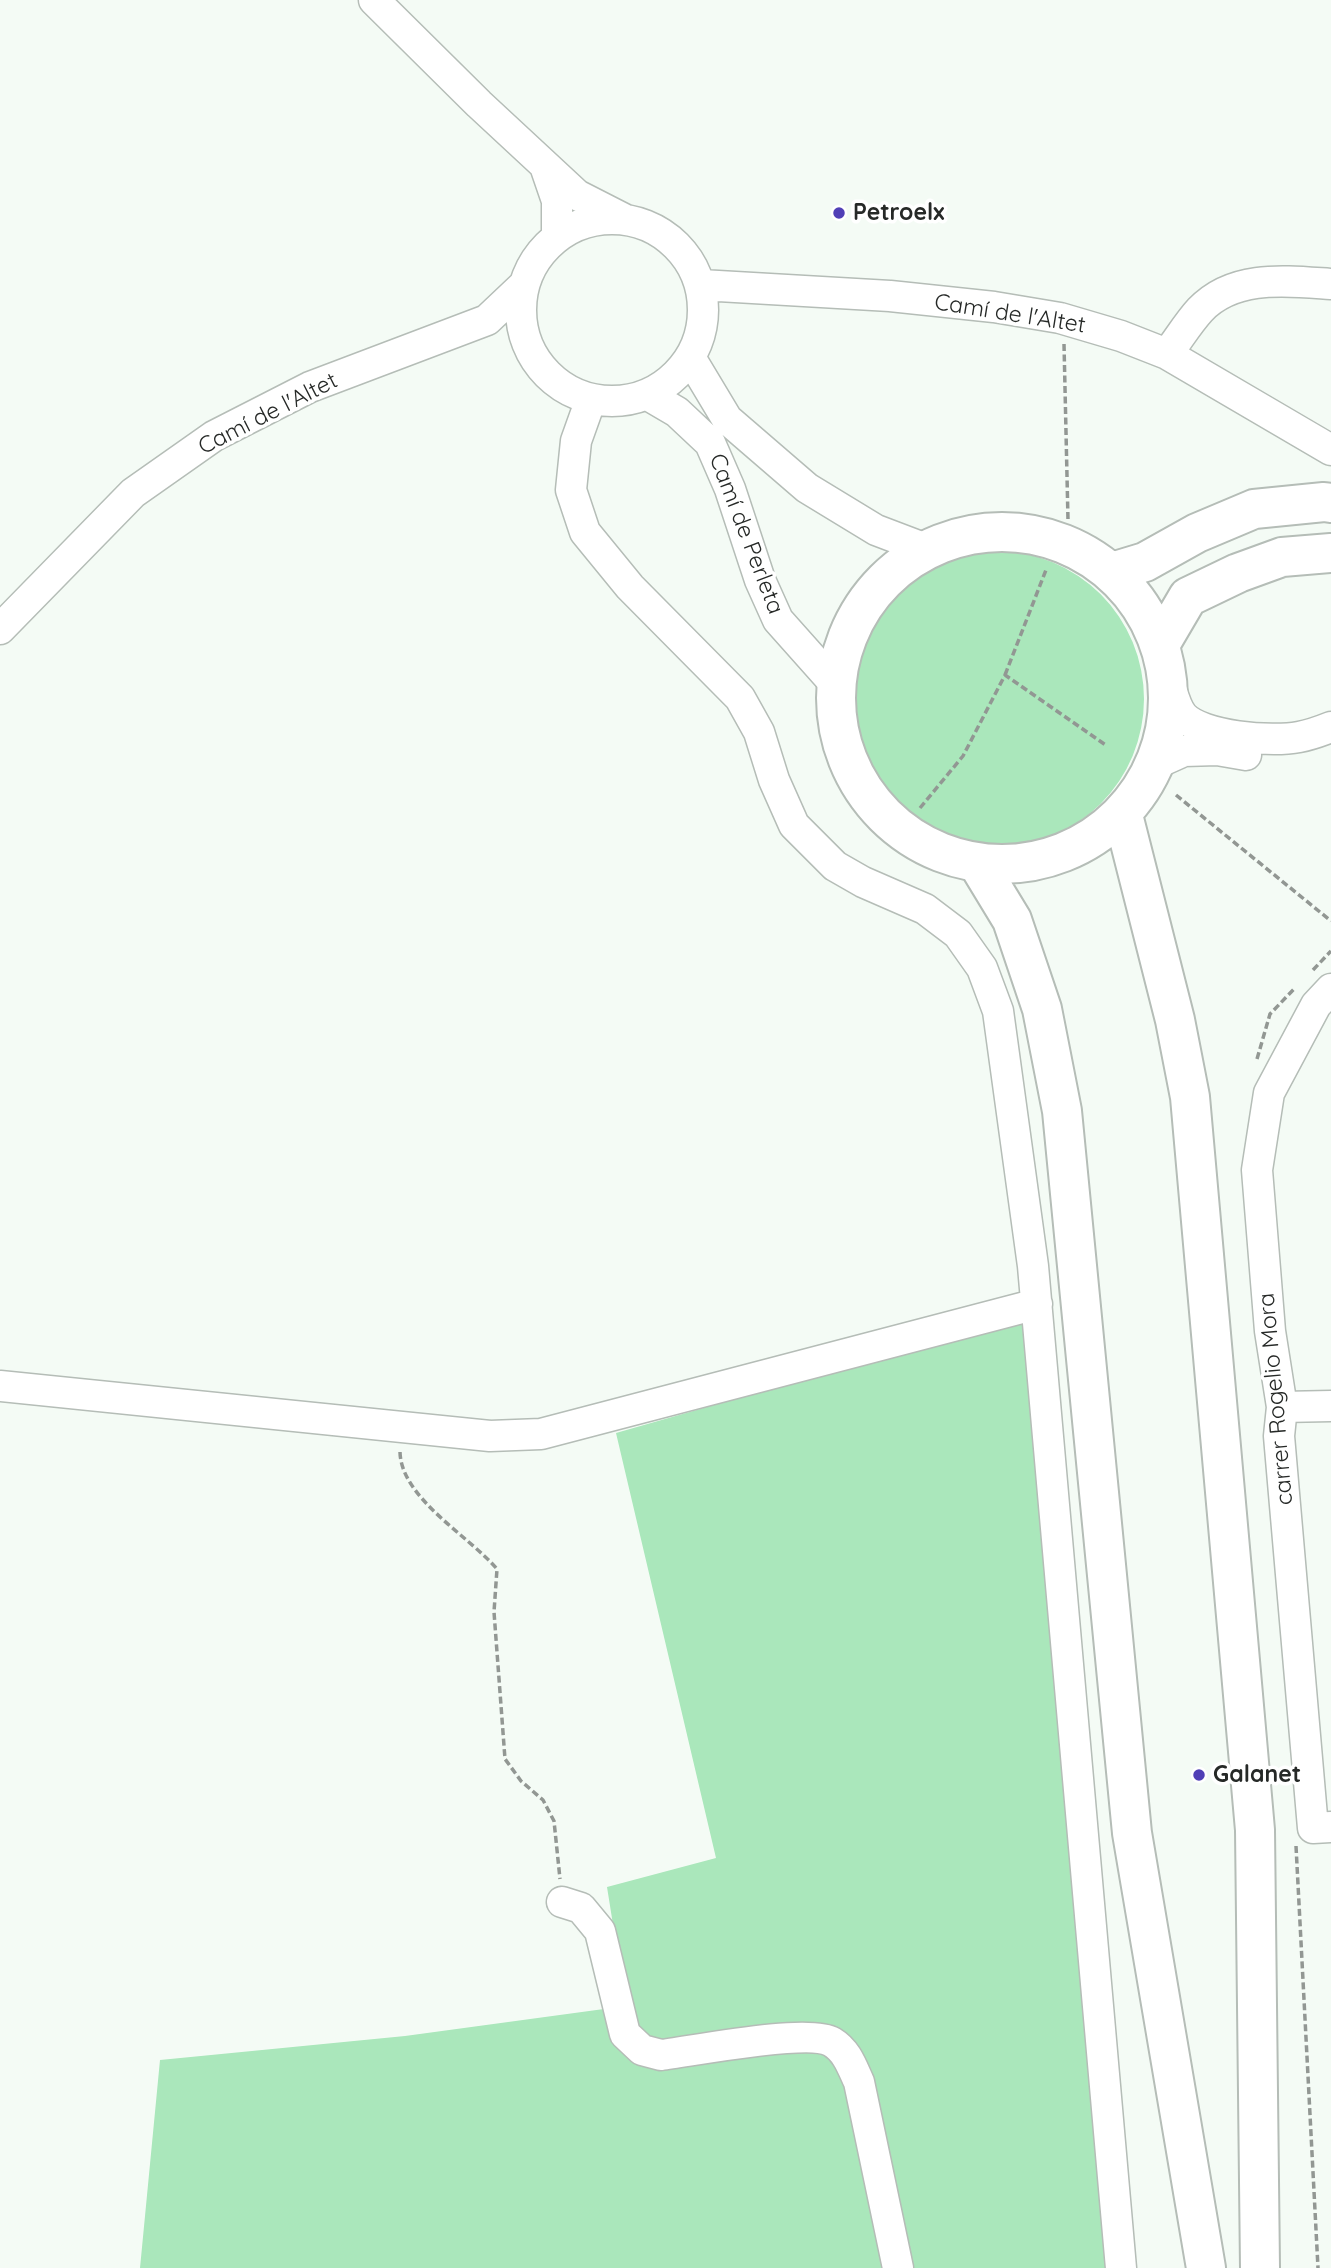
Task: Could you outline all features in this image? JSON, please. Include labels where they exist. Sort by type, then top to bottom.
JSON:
[{"type":"highway","points":[[1112,572],[1145,562],[1197,533],[1254,509],[1331,503]]},
{"type":"highway","points":[[1023,532],[1070,545],[1112,572],[1142,604],[1161,643],[1170,685],[1152,775],[1123,814],[1081,846],[1031,863],[978,864],[918,843],[871,802],[841,746],[835,684],[849,629],[874,592],[881,583],[926,549],[973,533],[1023,532]]},
{"type":"highway","points":[[1161,643],[1188,597],[1282,556],[1331,553]]},
{"type":"highway","points":[[1123,814],[1175,1020],[1190,1097],[1255,1830],[1260,2268]]},
{"type":"highway","points":[[978,864],[1017,933],[1042,1009],[1062,1111],[1132,1833],[1206,2268]]},
{"type":"street","points":[[374,0],[479,104],[577,195],[624,219],[658,230],[685,253],[701,285],[705,310],[701,335],[691,359],[672,380],[648,395],[620,402],[591,399],[564,388],[541,368],[526,343],[520,314],[524,285],[536,258],[557,237],[589,221],[624,219]]},
{"type":"street","points":[[544,162],[557,201],[557,237]]},
{"type":"street","points":[[1167,354],[1200,310],[1219,294],[1256,282],[1331,284]]},
{"type":"street","name":"Camí de l'Altet","points":[[0,629],[133,493],[214,436],[310,387],[487,320],[524,285]]},
{"type":"street","name":"Camí de l'Altet","points":[[701,285],[890,296],[995,307],[1064,319],[1121,336],[1167,354],[1331,450]]},
{"type":"street","points":[[432,341],[489,337],[526,343]]},
{"type":"street","name":"Camí de Perleta","points":[[691,359],[727,419],[807,488],[876,530],[926,549]]},
{"type":"street","name":"Camí de Perleta","points":[[648,395],[677,412],[710,443],[730,489],[760,580],[778,621],[835,684]]},
{"type":"street","points":[[591,399],[576,441],[570,490],[585,532],[630,587],[740,698],[758,732],[794,825],[835,866],[863,882],[925,909],[958,934],[982,968],[998,1011],[1037,1304],[1121,2268]]},
{"type":"street","points":[[1170,685],[1180,714],[1194,726],[1268,739],[1299,737],[1331,727]]},
{"type":"street","points":[[1155,764],[1184,751],[1217,750],[1279,757],[1309,755],[1331,747]]},
{"type":"street","name":"carrer Rogelio Mora","points":[[1322,1828],[1279,1436],[1282,1407],[1270,1331],[1257,1170],[1269,1093],[1316,1004],[1331,989]]},
{"type":"street","points":[[0,1386],[490,1436],[541,1434],[1037,1304]]},
{"type":"street","points":[[1282,1407],[1331,1406]]},
{"type":"street","points":[[562,1902],[581,1908],[600,1931],[625,2034],[642,2050],[661,2055],[803,2037],[831,2041],[847,2056],[859,2082],[898,2268]]},
{"type":"path","points":[[1064,319],[1068,520]]},
{"type":"path","points":[[920,808],[963,756],[1005,676],[1046,570]]},
{"type":"path","points":[[1005,676],[1107,746]]},
{"type":"path","points":[[1176,796],[1331,921]]},
{"type":"path","points":[[399,1427],[400,1458],[408,1478],[426,1504],[483,1552],[497,1569],[494,1612],[505,1759],[521,1781],[543,1800],[554,1821],[562,1902]]},
{"type":"green space","points":[[996,551],[1025,554],[1053,562],[1078,576],[1101,594],[1119,617],[1133,642],[1141,670],[1144,699],[1141,728],[1133,756],[1119,781],[1101,804],[1078,822],[1053,836],[1025,844],[996,847],[967,844],[939,836],[914,822],[891,804],[873,781],[859,756],[851,728],[848,699],[851,670],[859,642],[873,617],[891,594],[914,576],[939,562],[967,554]]},
{"type":"green space","points":[[1026,1316],[1110,2268],[140,2268],[160,2060],[405,2036],[626,2006],[607,1887],[716,1858],[616,1433]]},
{"type":"place","name":"Petroelx","points":[[839,213]]},
{"type":"place","name":"Galanet","points":[[1199,1775]]}]
